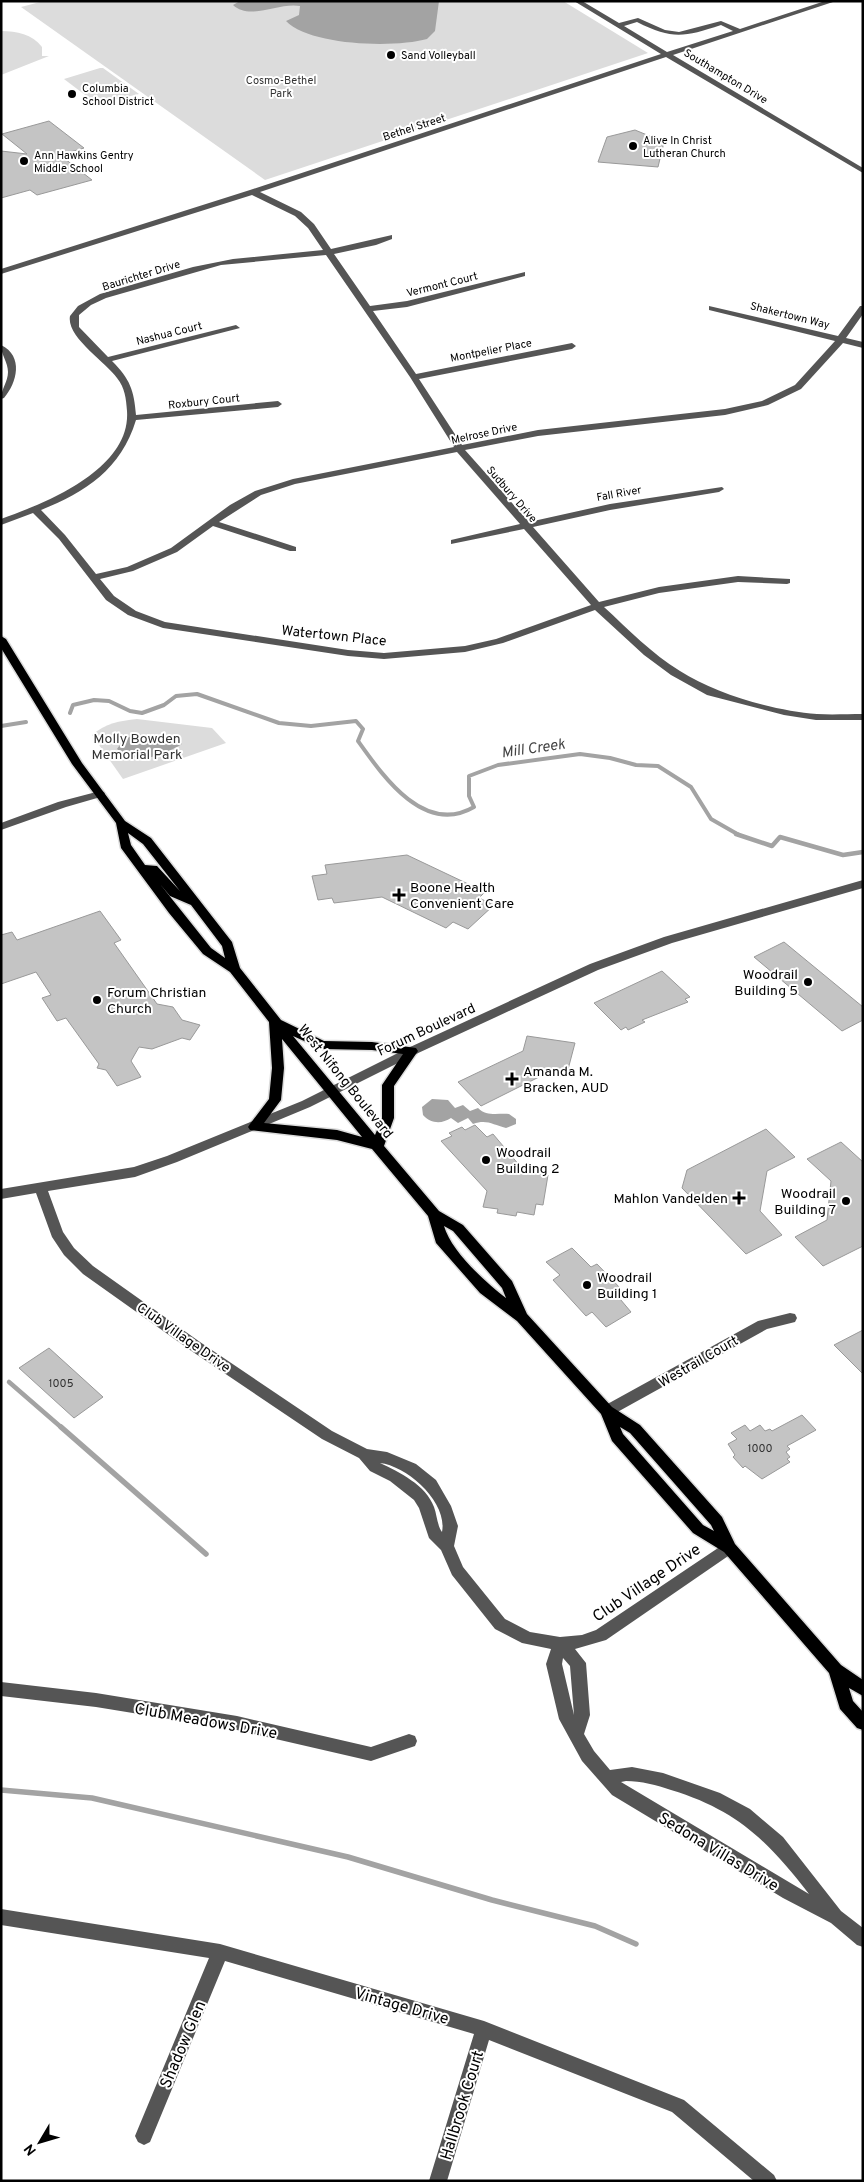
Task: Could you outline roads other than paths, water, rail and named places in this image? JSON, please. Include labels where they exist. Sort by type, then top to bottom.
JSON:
[{"type":"main road","name":"West Nifong Boulevard","points":[[1,639],[77,764],[121,823],[147,842],[228,945],[234,969]]},
{"type":"main road","name":"West Nifong Boulevard","points":[[121,823],[125,845],[208,951],[234,969],[331,1092],[434,1214],[458,1228],[508,1284],[522,1317]]},
{"type":"main road","points":[[142,868],[153,869],[174,893],[195,903]]},
{"type":"main road","points":[[275,1022],[322,1045],[372,1046],[412,1051],[388,1085],[388,1118],[377,1146],[337,1135],[254,1127],[275,1100],[278,1068],[275,1022]]},
{"type":"main road","name":"West Nifong Boulevard","points":[[434,1214],[441,1239],[485,1290],[522,1317],[607,1411],[617,1437],[698,1529],[729,1548],[836,1670],[863,1689]]},
{"type":"main road","name":"West Nifong Boulevard","points":[[836,1670],[846,1704],[863,1723]]},
{"type":"street","name":"Southampton Drive","points":[[577,1],[863,171]]},
{"type":"street","name":"Bethel Street","points":[[1,272],[253,192],[833,1]]},
{"type":"street","points":[[618,26],[638,20],[661,32],[674,35],[722,23],[739,31]]},
{"type":"street","name":"Sudbury Drive","points":[[253,192],[263,198],[279,213],[313,231],[414,377],[460,450],[524,525],[598,606],[648,653],[675,673],[712,693],[756,706],[816,716],[863,717]]},
{"type":"street","points":[[327,250],[365,245],[389,237]]},
{"type":"street","name":"Baurichter Drive","points":[[1,522],[36,511],[90,480],[120,450],[132,418],[129,392],[107,360],[76,328],[73,321],[75,314],[84,307],[127,289],[216,264],[327,250]]},
{"type":"street","name":"Vermont Court","points":[[367,309],[407,304],[522,274]]},
{"type":"street","name":"Shakertown Way","points":[[712,308],[863,345]]},
{"type":"street","name":"Melrose Drive","points":[[93,578],[130,569],[174,550],[233,507],[258,493],[293,482],[538,434],[725,412],[765,403],[798,387],[841,339],[863,308]]},
{"type":"street","name":"Nashua Court","points":[[107,360],[236,328]]},
{"type":"street","name":"Montpelier Place","points":[[414,377],[572,346]]},
{"type":"street","points":[[1,348],[13,365],[13,378],[1,396]]},
{"type":"street","name":"Roxbury Court","points":[[132,418],[278,404]]},
{"type":"street","name":"Fall River","points":[[454,542],[610,507],[719,489]]},
{"type":"street","name":"Watertown Place","points":[[36,511],[62,537],[110,598],[132,612],[163,625],[348,653],[384,656],[465,649],[499,641],[598,606],[659,590],[738,579],[787,581]]},
{"type":"street","points":[[213,523],[293,549]]},
{"type":"street","points":[[1,827],[32,817],[58,814],[83,805],[100,794]]},
{"type":"street","name":"Forum Boulevard","points":[[1,1194],[135,1172],[254,1127],[594,967],[668,940],[863,884]]},
{"type":"street","name":"Club Village Drive","points":[[41,1188],[57,1237],[73,1257],[88,1270],[306,1422],[364,1454],[375,1467],[400,1481],[420,1496],[426,1506],[434,1534],[447,1546],[457,1571],[500,1624],[527,1638],[560,1644],[582,1642],[601,1634],[729,1548]]},
{"type":"street","name":"Westrail Court","points":[[607,1411],[763,1325],[790,1318]]},
{"type":"street","points":[[560,1644],[578,1663],[582,1715],[576,1735]]},
{"type":"street","name":"Sedona Villas Drive","points":[[560,1644],[554,1664],[567,1719],[588,1756],[618,1790],[708,1845],[836,1917],[863,1938]]},
{"type":"street","name":"Club Meadows Drive","points":[[1,1689],[96,1700],[237,1723],[371,1754],[408,1741]]},
{"type":"street","name":"Sedona Villas Drive","points":[[606,1778],[631,1774],[689,1788],[756,1823],[796,1866],[836,1917]]},
{"type":"street","name":"Vintage Drive","points":[[1,1918],[220,1952],[484,2029],[678,2106],[768,2181]]},
{"type":"street","name":"Shadow Glen","points":[[144,2136],[220,1952]]},
{"type":"street","name":"Hallbrook Court","points":[[438,2181],[484,2029]]},
{"type":"waterway","name":"Mill Creek","points":[[70,713],[73,705],[94,700],[109,701],[130,711],[142,713],[164,705],[176,696],[197,694],[279,723],[311,726],[356,721],[363,729],[358,741],[393,785],[422,808],[438,814],[456,814],[474,807],[469,796],[469,776],[498,765],[580,754],[610,758],[636,765],[658,766],[691,787],[711,819],[739,835]]},
{"type":"waterway","name":"Mill Creek","points":[[1,726],[26,722]]},
{"type":"waterway","name":"Mill Creek","points":[[739,835],[772,846],[780,837],[843,855],[863,852]]},
{"type":"waterway","points":[[9,1382],[62,1428]]},
{"type":"waterway","points":[[61,1427],[206,1554]]},
{"type":"waterway","points":[[1,1790],[92,1798],[348,1857],[492,1900],[595,1926],[636,1944]]},
{"type":"place","name":"Sand Volleyball","points":[[391,55]]},
{"type":"place","name":"Columbia School District","points":[[72,94]]},
{"type":"place","name":"Alive In Christ Lutheran Church","points":[[633,146]]},
{"type":"place","name":"Ann Hawkins Gentry Middle School","points":[[24,161]]},
{"type":"place","name":"Boone Health Convenient Care","points":[[399,895]]},
{"type":"place","name":"Woodrail Building 5","points":[[808,982]]},
{"type":"place","name":"Forum Christian Church","points":[[97,1000]]},
{"type":"place","name":"Amanda M. Bracken, AUD","points":[[512,1079]]},
{"type":"place","name":"Woodrail Building 2","points":[[486,1160]]},
{"type":"place","name":"Mahlon Vandelden","points":[[739,1198]]},
{"type":"place","name":"Woodrail Building 7","points":[[846,1201]]},
{"type":"place","name":"Woodrail Building 1","points":[[587,1285]]},
{"type":"park label","name":"Cosmo-Bethel Park","points":[[281,86]]},
{"type":"park label","name":"Molly Bowden Memorial Park","points":[[137,746]]}]
